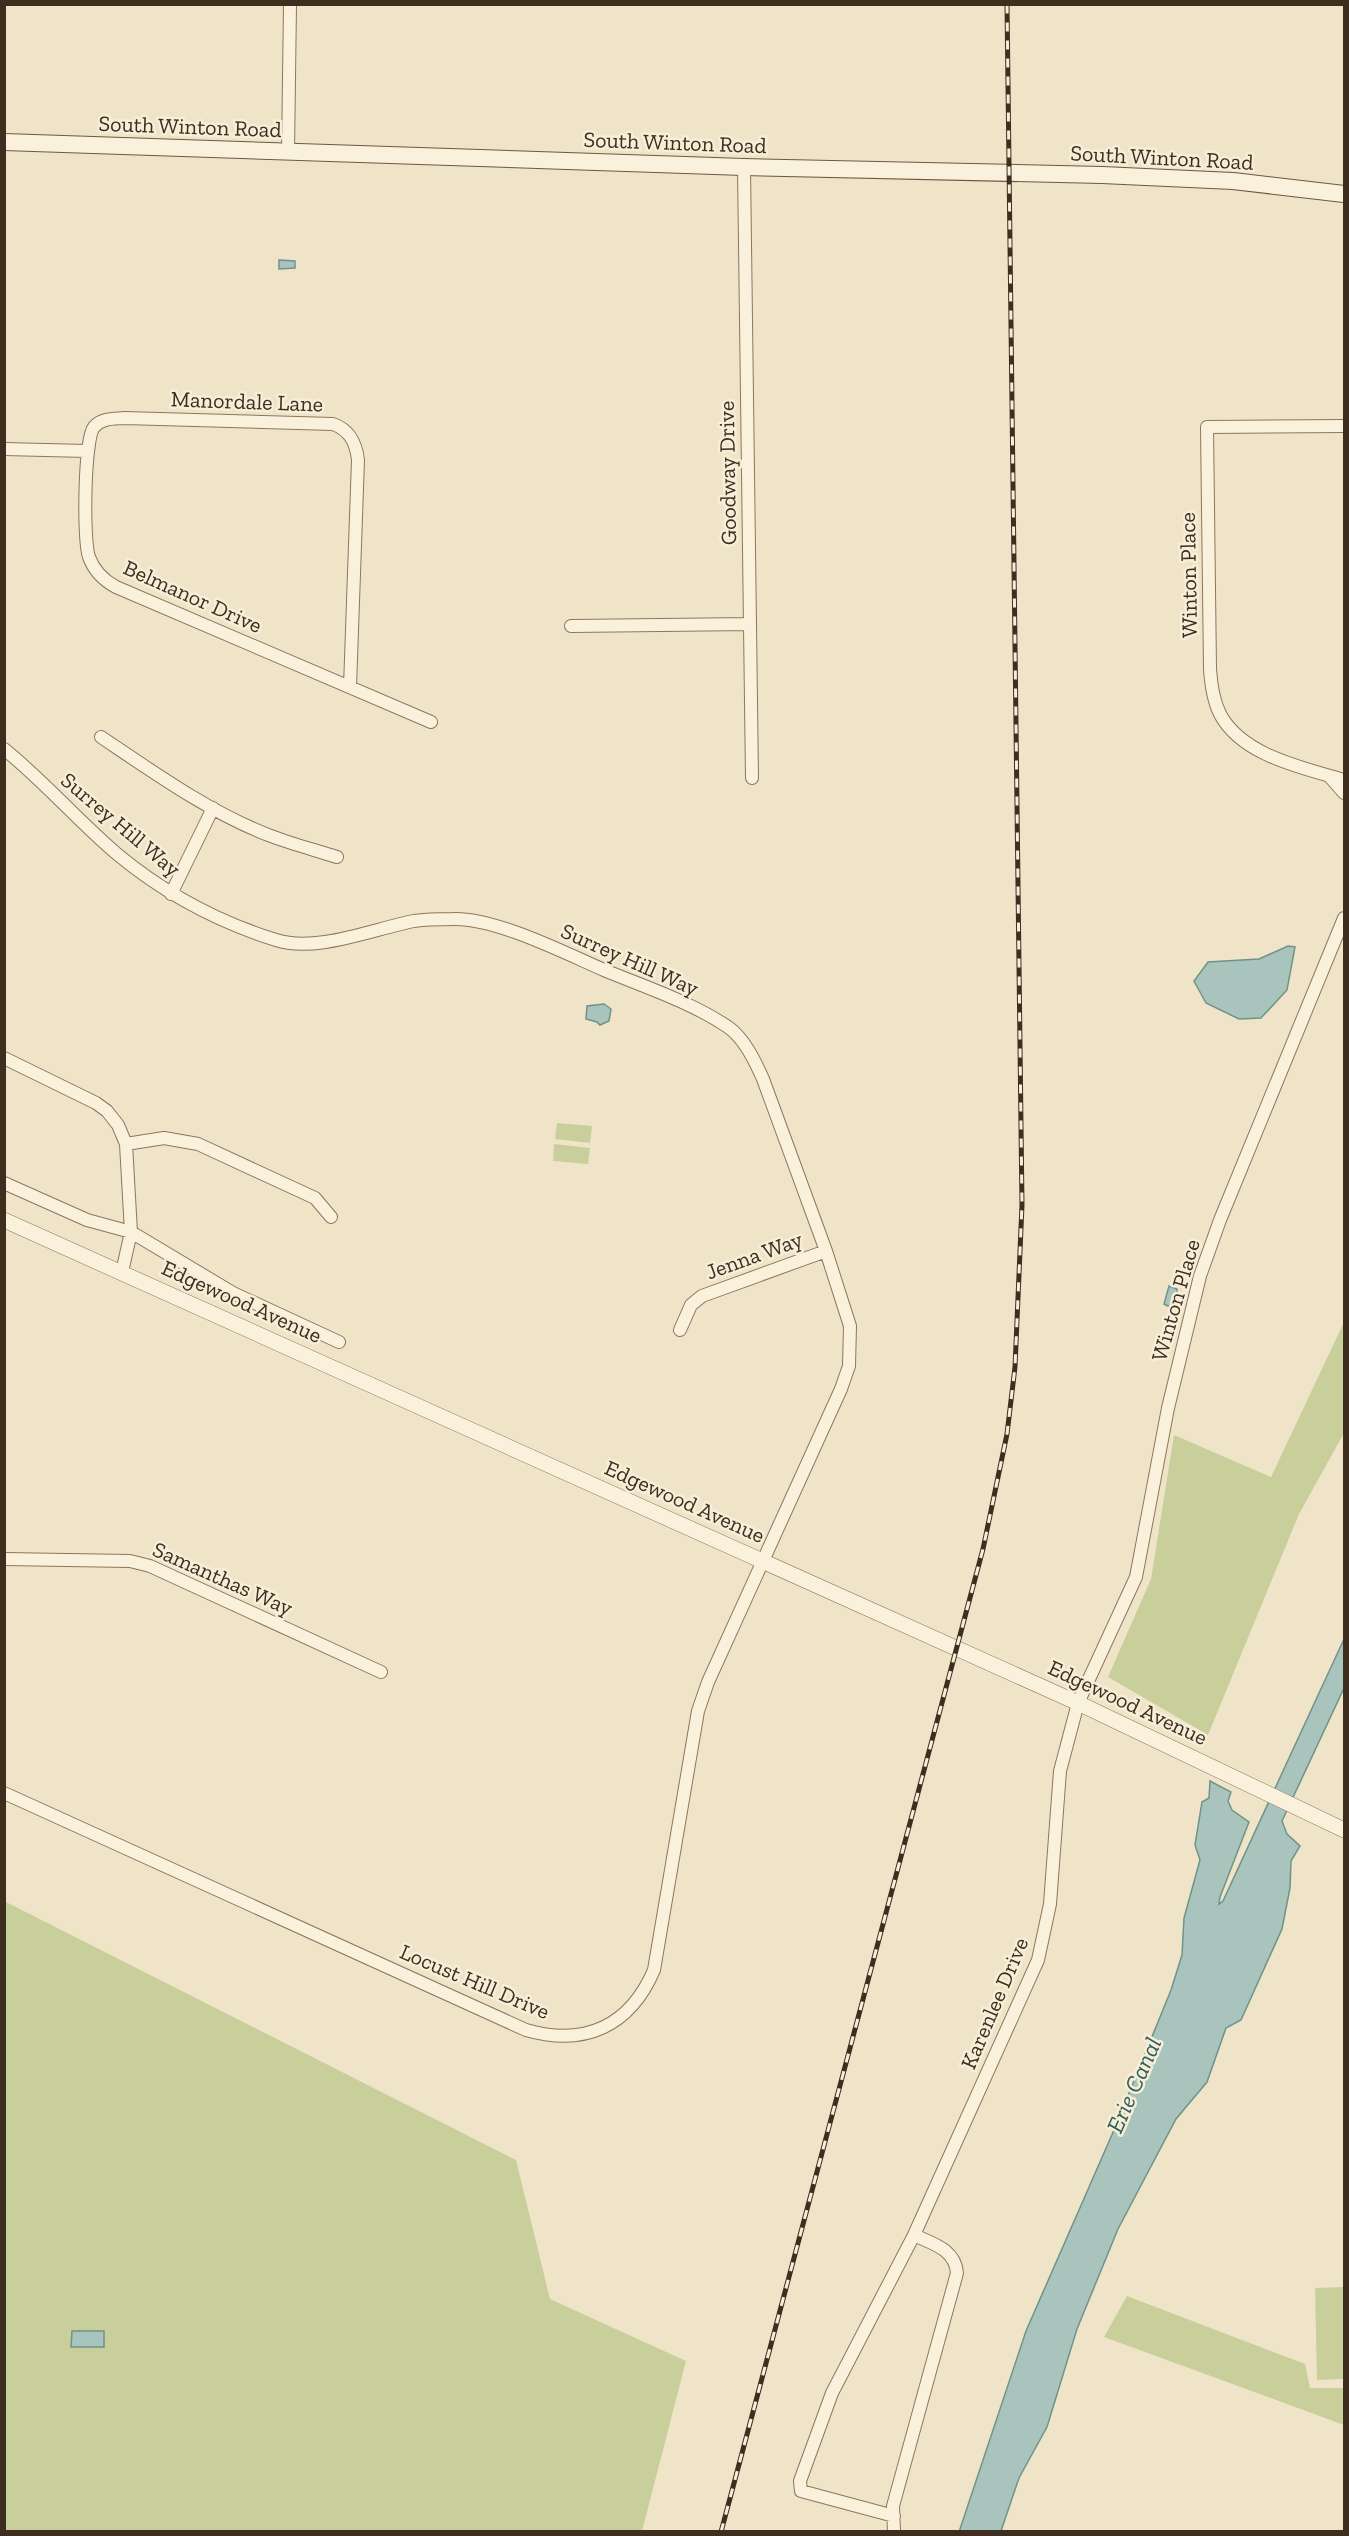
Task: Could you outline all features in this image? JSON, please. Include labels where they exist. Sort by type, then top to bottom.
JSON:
[{"type":"main road","name":"South Winton Road","points":[[4,142],[288,153],[1138,177],[1233,181],[1344,194]]},
{"type":"street","points":[[288,153],[290,4]]},
{"type":"street","name":"Goodway Drive","points":[[744,167],[752,778]]},
{"type":"street","name":"Manordale Lane","points":[[87,451],[91,431],[100,422],[110,419],[333,424],[349,434],[354,440],[358,460],[350,687]]},
{"type":"street","name":"Winton Place","points":[[1344,426],[1207,427],[1210,669],[1211,687],[1221,715],[1237,734],[1258,750],[1344,780]]},
{"type":"street","points":[[4,449],[87,451]]},
{"type":"street","name":"Belmanor Drive","points":[[87,451],[85,544],[93,567],[103,578],[116,587],[431,722]]},
{"type":"street","points":[[571,626],[750,624]]},
{"type":"street","points":[[101,737],[152,772],[213,808],[269,835],[336,857]]},
{"type":"street","name":"Surrey Hill Way","points":[[4,749],[118,854],[171,894],[213,916],[292,944],[339,939],[417,921],[458,919],[502,928],[677,1000],[729,1028],[752,1055],[763,1078],[826,1251],[850,1326],[849,1366],[841,1389],[764,1561]]},
{"type":"street","points":[[1327,774],[1344,793]]},
{"type":"street","points":[[171,894],[213,808]]},
{"type":"street","name":"Winton Place","points":[[1078,1703],[1136,1577],[1168,1408],[1200,1276],[1220,1220],[1344,918]]},
{"type":"street","points":[[4,1058],[96,1103],[107,1111],[118,1125],[126,1144],[130,1232],[122,1272]]},
{"type":"street","points":[[126,1144],[155,1138],[198,1144],[315,1198],[331,1217]]},
{"type":"street","points":[[4,1183],[87,1220],[130,1232],[233,1293],[339,1342]]},
{"type":"street","name":"Edgewood Avenue","points":[[4,1220],[1078,1703],[1344,1830]]},
{"type":"street","name":"Jenna Way","points":[[680,1330],[691,1305],[702,1296],[826,1251]]},
{"type":"street","name":"Samanthas Way","points":[[4,1558],[130,1561],[150,1566],[381,1672]]},
{"type":"street","name":"Locust Hill Drive","points":[[4,1793],[526,2030],[564,2037],[594,2031],[611,2024],[626,2013],[647,1987],[654,1970],[698,1711],[708,1682],[764,1561]]},
{"type":"street","name":"Karenlee Drive","points":[[894,2516],[801,2492],[800,2481],[832,2393],[914,2235],[1038,1960],[1050,1904],[1060,1771],[1078,1703]]},
{"type":"street","points":[[894,2532],[893,2506],[957,2273],[956,2264],[951,2255],[939,2246],[914,2235]]},
{"type":"green space","points":[[557,1123],[592,1126],[590,1143],[555,1139]]},
{"type":"green space","points":[[554,1144],[590,1148],[588,1164],[553,1161]]},
{"type":"green space","points":[[1344,1322],[1344,1433],[1299,1514],[1208,1735],[1108,1677],[1151,1579],[1174,1435],[1271,1477]]},
{"type":"green space","points":[[4,1901],[516,2160],[550,2299],[686,2361],[642,2531],[5,2531]]},
{"type":"green space","points":[[1344,2287],[1344,2379],[1317,2380],[1315,2288]]},
{"type":"green space","points":[[1127,2296],[1305,2364],[1310,2388],[1344,2388],[1344,2425],[1104,2337]]},
{"type":"water","points":[[279,260],[295,261],[295,268],[279,269]]},
{"type":"water","points":[[1288,946],[1295,947],[1287,990],[1261,1018],[1239,1019],[1206,1003],[1194,981],[1208,962],[1259,959]]},
{"type":"water","points":[[604,1004],[611,1009],[609,1021],[600,1025],[586,1019],[587,1006]]},
{"type":"water","points":[[1169,1286],[1177,1289],[1176,1299],[1170,1307],[1164,1304]]},
{"type":"water","name":"Erie Canal","points":[[1344,1639],[1344,1688],[1282,1821],[1287,1834],[1300,1846],[1291,1861],[1290,1888],[1282,1929],[1241,2020],[1226,2028],[1207,2082],[1176,2119],[1118,2229],[1077,2329],[1047,2427],[1019,2478],[1001,2531],[959,2532],[1026,2331],[1114,2130],[1171,1990],[1182,1955],[1184,1918],[1200,1860],[1195,1845],[1202,1802],[1209,1798],[1210,1781],[1231,1792],[1228,1801],[1232,1810],[1249,1822],[1219,1904],[1223,1901]]},
{"type":"water","points":[[72,2331],[104,2331],[104,2347],[71,2347]]},
{"type":"railway","points":[[721,2532],[983,1549],[1007,1434],[1015,1367],[1022,1205],[1007,4]]}]
